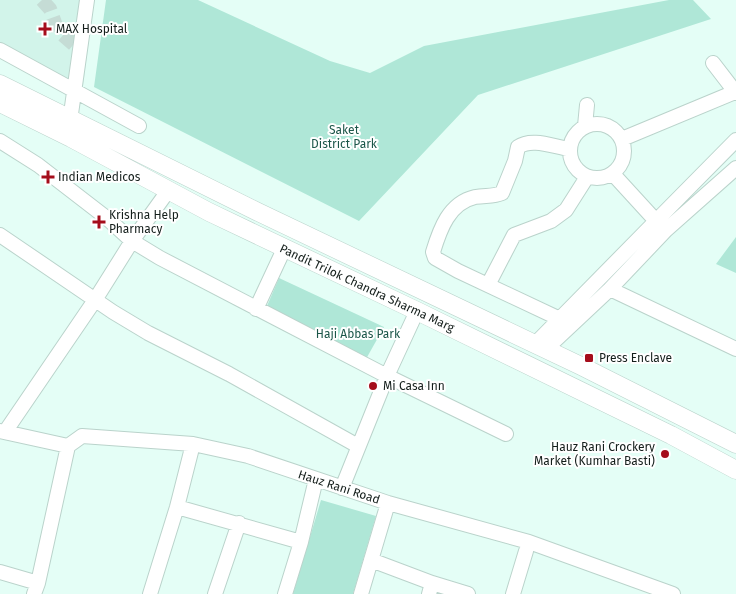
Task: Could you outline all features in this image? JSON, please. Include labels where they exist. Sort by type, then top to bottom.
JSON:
[{"type":"main road","name":"Pandit Trilok Chandra Sharma Marg","points":[[0,84],[168,191],[284,249],[418,311],[671,435],[736,470]]},
{"type":"main road","name":"Pandit Trilok Chandra Sharma Marg","points":[[0,104],[69,127],[258,212],[541,347],[736,444]]},
{"type":"street","points":[[69,127],[87,0]]},
{"type":"street","points":[[0,50],[139,126]]},
{"type":"street","points":[[622,139],[736,92],[714,63]]},
{"type":"street","points":[[585,126],[587,105]]},
{"type":"street","points":[[603,124],[611,128],[622,139],[624,159],[613,174],[605,178],[587,177],[573,165],[570,157],[572,139],[585,126],[603,124]]},
{"type":"street","points":[[541,347],[560,319],[736,140]]},
{"type":"street","points":[[0,141],[49,173],[108,219],[132,241],[160,258],[387,376],[506,434]]},
{"type":"street","points":[[560,319],[435,258],[433,252],[446,217],[466,199],[495,196],[502,192],[515,162],[518,147],[524,143],[532,142],[570,149]]},
{"type":"street","points":[[541,347],[610,289],[666,230],[736,168]]},
{"type":"street","points":[[613,174],[656,221]]},
{"type":"street","points":[[488,285],[514,235],[551,221],[566,210],[587,177]]},
{"type":"street","points":[[0,572],[36,588],[68,446],[3,432],[168,191]]},
{"type":"street","points":[[0,235],[95,300],[148,333],[229,374],[358,446]]},
{"type":"street","points":[[256,308],[284,249]]},
{"type":"street","points":[[610,289],[736,349]]},
{"type":"street","points":[[342,488],[387,376],[418,311]]},
{"type":"street","name":"Hauz Rani Road","points":[[68,446],[82,436],[193,444],[248,456],[388,503],[529,542],[673,594]]},
{"type":"street","points":[[150,594],[177,506],[193,444]]},
{"type":"street","points":[[285,594],[301,542],[316,479]]},
{"type":"street","points":[[361,594],[388,503]]},
{"type":"street","points":[[177,506],[301,542]]},
{"type":"street","points":[[215,594],[239,523]]},
{"type":"street","points":[[512,594],[526,551]]},
{"type":"street","points":[[371,560],[431,589],[468,594]]},
{"type":"shaded area","name":"MAX Hospital","points":[[0,0],[94,0],[82,94],[51,84],[0,58]]},
{"type":"green space","name":"Saket District Park","points":[[106,0],[198,0],[330,61],[370,73],[424,46],[669,0],[693,0],[711,19],[478,95],[359,221],[94,87]]},
{"type":"green space","points":[[736,237],[736,273],[716,264]]},
{"type":"green space","name":"Haji Abbas Park","points":[[279,278],[384,327],[366,359],[267,306]]},
{"type":"green space","points":[[321,500],[376,516],[353,594],[293,594]]},
{"type":"tunnel","points":[[42,0],[50,9],[58,31],[79,49]]},
{"type":"place","name":"MAX Hospital","points":[[45,29]]},
{"type":"place","name":"Indian Medicos","points":[[48,177]]},
{"type":"place","name":"Krishna Help Pharmacy","points":[[99,222]]},
{"type":"place","name":"Press Enclave","points":[[589,358]]},
{"type":"place","name":"Mi Casa Inn","points":[[373,386]]},
{"type":"place","name":"Hauz Rani Crockery Market (Kumhar Basti)","points":[[665,454]]}]
